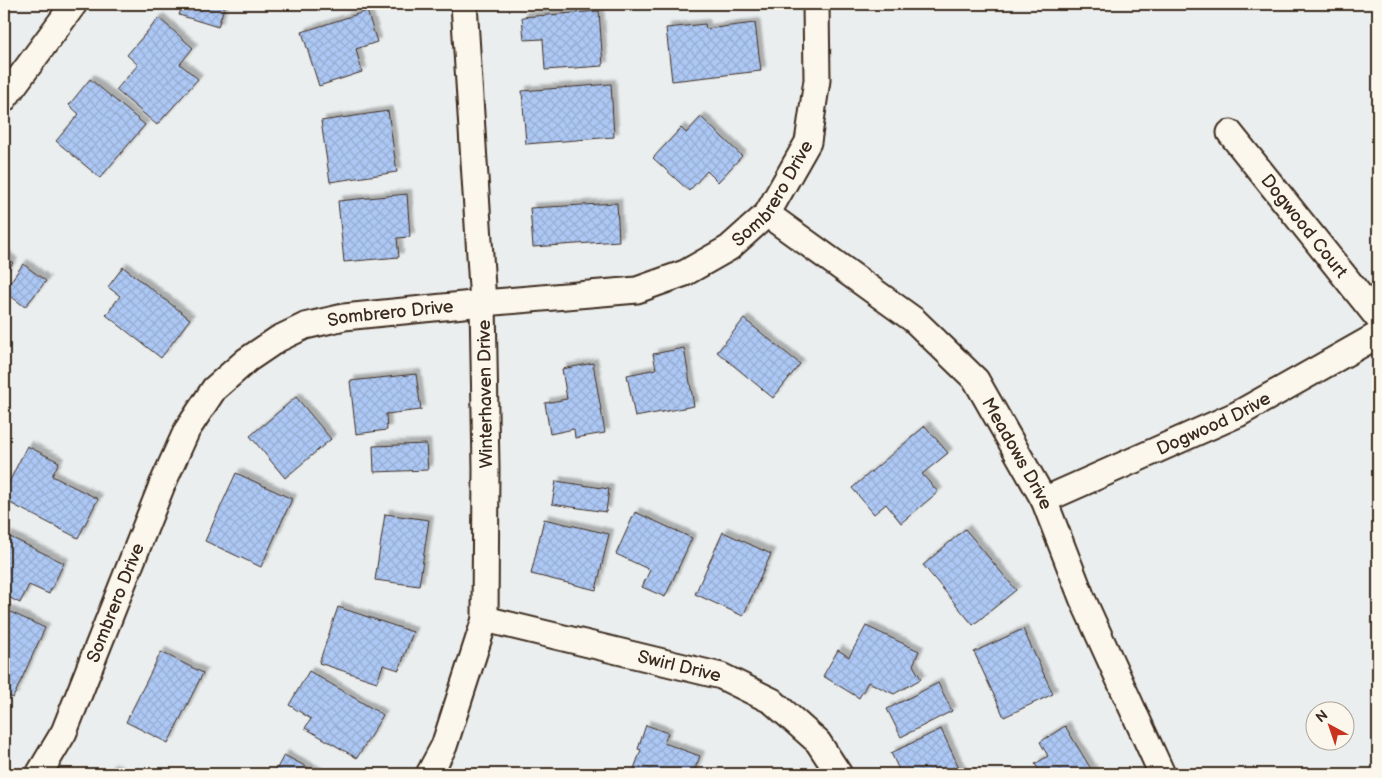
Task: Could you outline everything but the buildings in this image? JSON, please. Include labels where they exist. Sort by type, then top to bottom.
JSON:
[{"type":"street","points":[[4,99],[74,4]]},
{"type":"street","name":"Winterhaven Drive","points":[[429,774],[444,746],[486,619],[483,303],[464,4]]},
{"type":"street","name":"Sombrero Drive","points":[[39,774],[64,732],[162,485],[187,430],[214,389],[246,360],[305,326],[344,317],[637,290],[685,273],[729,248],[767,214],[808,142],[818,80],[816,4]]},
{"type":"street","name":"Dogwood Court","points":[[1230,133],[1378,318]]},
{"type":"street","name":"Meadows Drive","points":[[767,214],[914,320],[976,380],[1044,500],[1082,598],[1162,774]]},
{"type":"street","name":"Dogwood Drive","points":[[1044,500],[1238,414],[1378,335]]},
{"type":"street","name":"Swirl Drive","points":[[486,619],[721,676],[772,700],[818,742],[839,774]]}]
